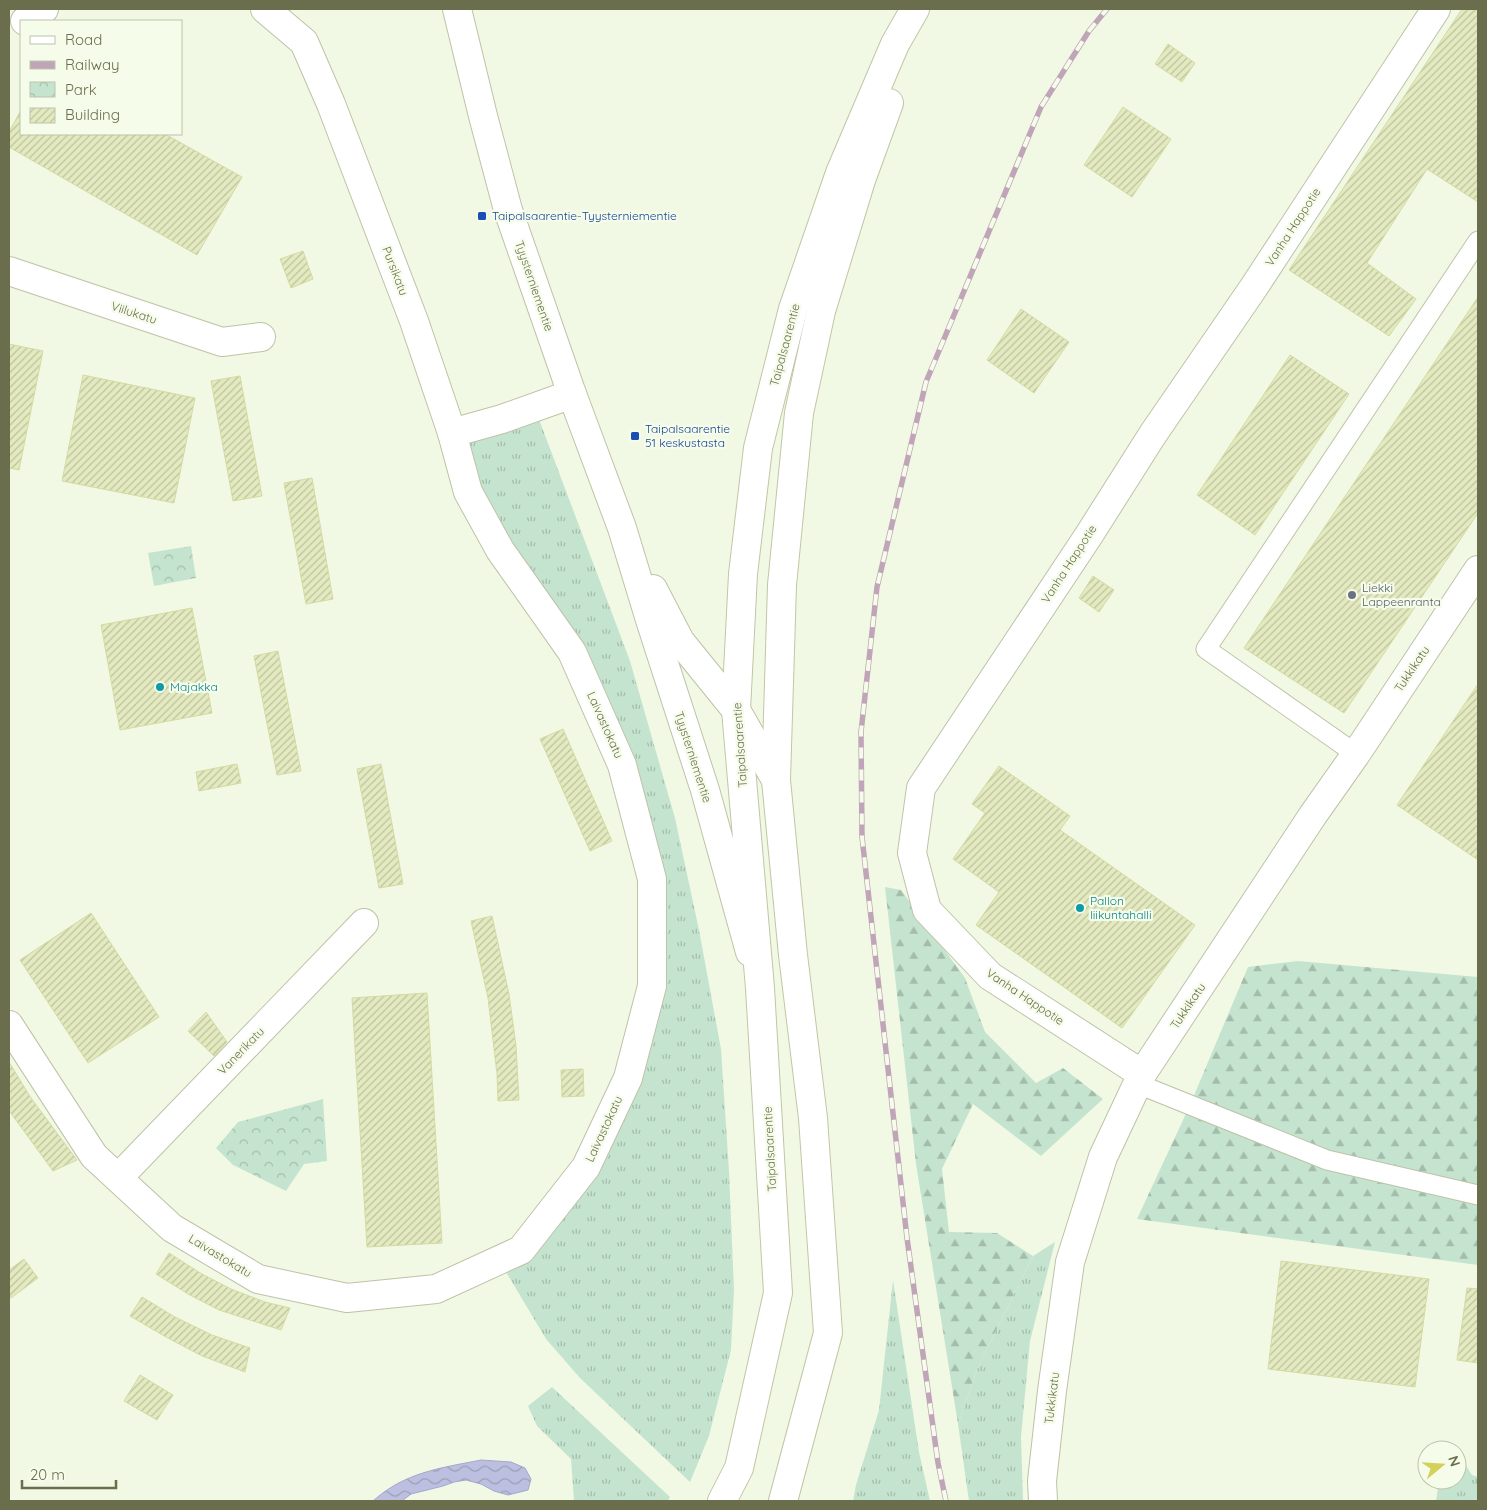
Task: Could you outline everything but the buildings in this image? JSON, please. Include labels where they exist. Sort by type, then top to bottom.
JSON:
[{"type":"street","points":[[27,20],[44,9]]},
{"type":"street","name":"Pursikatu","points":[[265,9],[304,42],[331,104],[411,312],[452,433]]},
{"type":"street","name":"Tyysterniementie","points":[[457,9],[508,210],[572,394],[622,528],[705,790],[760,988]]},
{"type":"street","name":"Taipalsaarentie","points":[[722,1501],[739,1468],[778,1293],[760,988],[736,710],[743,574],[758,448],[790,318],[840,173],[895,44],[915,9]]},
{"type":"street","points":[[783,1501],[828,1333],[813,1118],[793,955],[776,780],[782,585],[799,413],[821,311],[861,180],[907,53],[932,9]]},
{"type":"street","name":"Vanha Happotie","points":[[1140,1079],[990,976],[928,910],[912,853],[921,788],[1153,434],[1254,288],[1436,9]]},
{"type":"street","points":[[9,39],[20,24]]},
{"type":"street","name":"Viilukatu","points":[[9,271],[222,342],[261,337]]},
{"type":"street","points":[[452,433],[502,419],[572,394]]},
{"type":"street","name":"Laivastokatu","points":[[9,1025],[94,1156],[172,1228],[258,1279],[347,1298],[436,1289],[521,1250],[586,1167],[628,1078],[652,986],[652,879],[622,764],[572,652],[500,550],[468,492],[452,433]]},
{"type":"street","name":"Tyysterniementie","points":[[622,528],[680,641],[736,710],[776,780]]},
{"type":"street","name":"Tukkikatu","points":[[1042,1501],[1042,1481],[1052,1391],[1070,1262],[1102,1157],[1140,1079],[1478,570]]},
{"type":"street","name":"Vanerikatu","points":[[118,1178],[364,923]]},
{"type":"lane","points":[[1356,754],[1206,650],[1478,241]]},
{"type":"lane","points":[[1140,1079],[1327,1160],[1478,1194]]},
{"type":"green space","points":[[537,414],[630,661],[675,818],[699,930],[721,1049],[734,1290],[731,1350],[709,1436],[690,1482],[580,1378],[546,1339],[503,1267],[529,1254],[661,983],[629,761],[474,489],[459,436]]},
{"type":"green space","points":[[191,546],[196,578],[154,586],[148,553]]},
{"type":"green space","points":[[885,887],[901,890],[965,978],[985,1032],[1036,1083],[1063,1068],[1103,1099],[1041,1156],[973,1104],[942,1169],[949,1232],[997,1233],[1033,1256],[977,1369],[958,1424],[916,1164]]},
{"type":"green space","points":[[1298,961],[1478,977],[1478,1265],[1137,1219],[1190,1105],[1248,967]]},
{"type":"green space","points":[[323,1099],[327,1161],[304,1164],[286,1191],[233,1165],[216,1148],[238,1122]]},
{"type":"green space","points":[[1055,1242],[1030,1341],[1021,1437],[1023,1501],[969,1501],[958,1424],[977,1369],[1033,1256]]},
{"type":"green space","points":[[893,1280],[919,1452],[930,1501],[853,1501],[856,1485],[879,1410]]},
{"type":"green space","points":[[552,1387],[670,1497],[668,1501],[574,1501],[571,1459],[537,1426],[528,1406]]},
{"type":"green space","points":[[1467,1467],[1472,1475],[1478,1477],[1478,1501],[1436,1501],[1438,1490],[1467,1490]]},
{"type":"water","points":[[481,1460],[511,1462],[525,1468],[531,1479],[528,1490],[508,1495],[466,1480],[411,1494],[402,1501],[373,1501],[385,1491],[411,1477]]},
{"type":"railway","points":[[946,1501],[938,1463],[907,1238],[862,837],[861,732],[877,587],[926,382],[1041,107],[1089,31],[1107,9]]},
{"type":"place","name":"Taipalsaarentie-Tyysterniementie","points":[[482,216]]},
{"type":"place","name":"Taipalsaarentie 51 keskustasta","points":[[635,436]]},
{"type":"place","name":"Liekki Lappeenranta","points":[[1352,595]]},
{"type":"place","name":"Majakka","points":[[160,687]]},
{"type":"place","name":"Pallon liikuntahalli","points":[[1080,908]]}]
